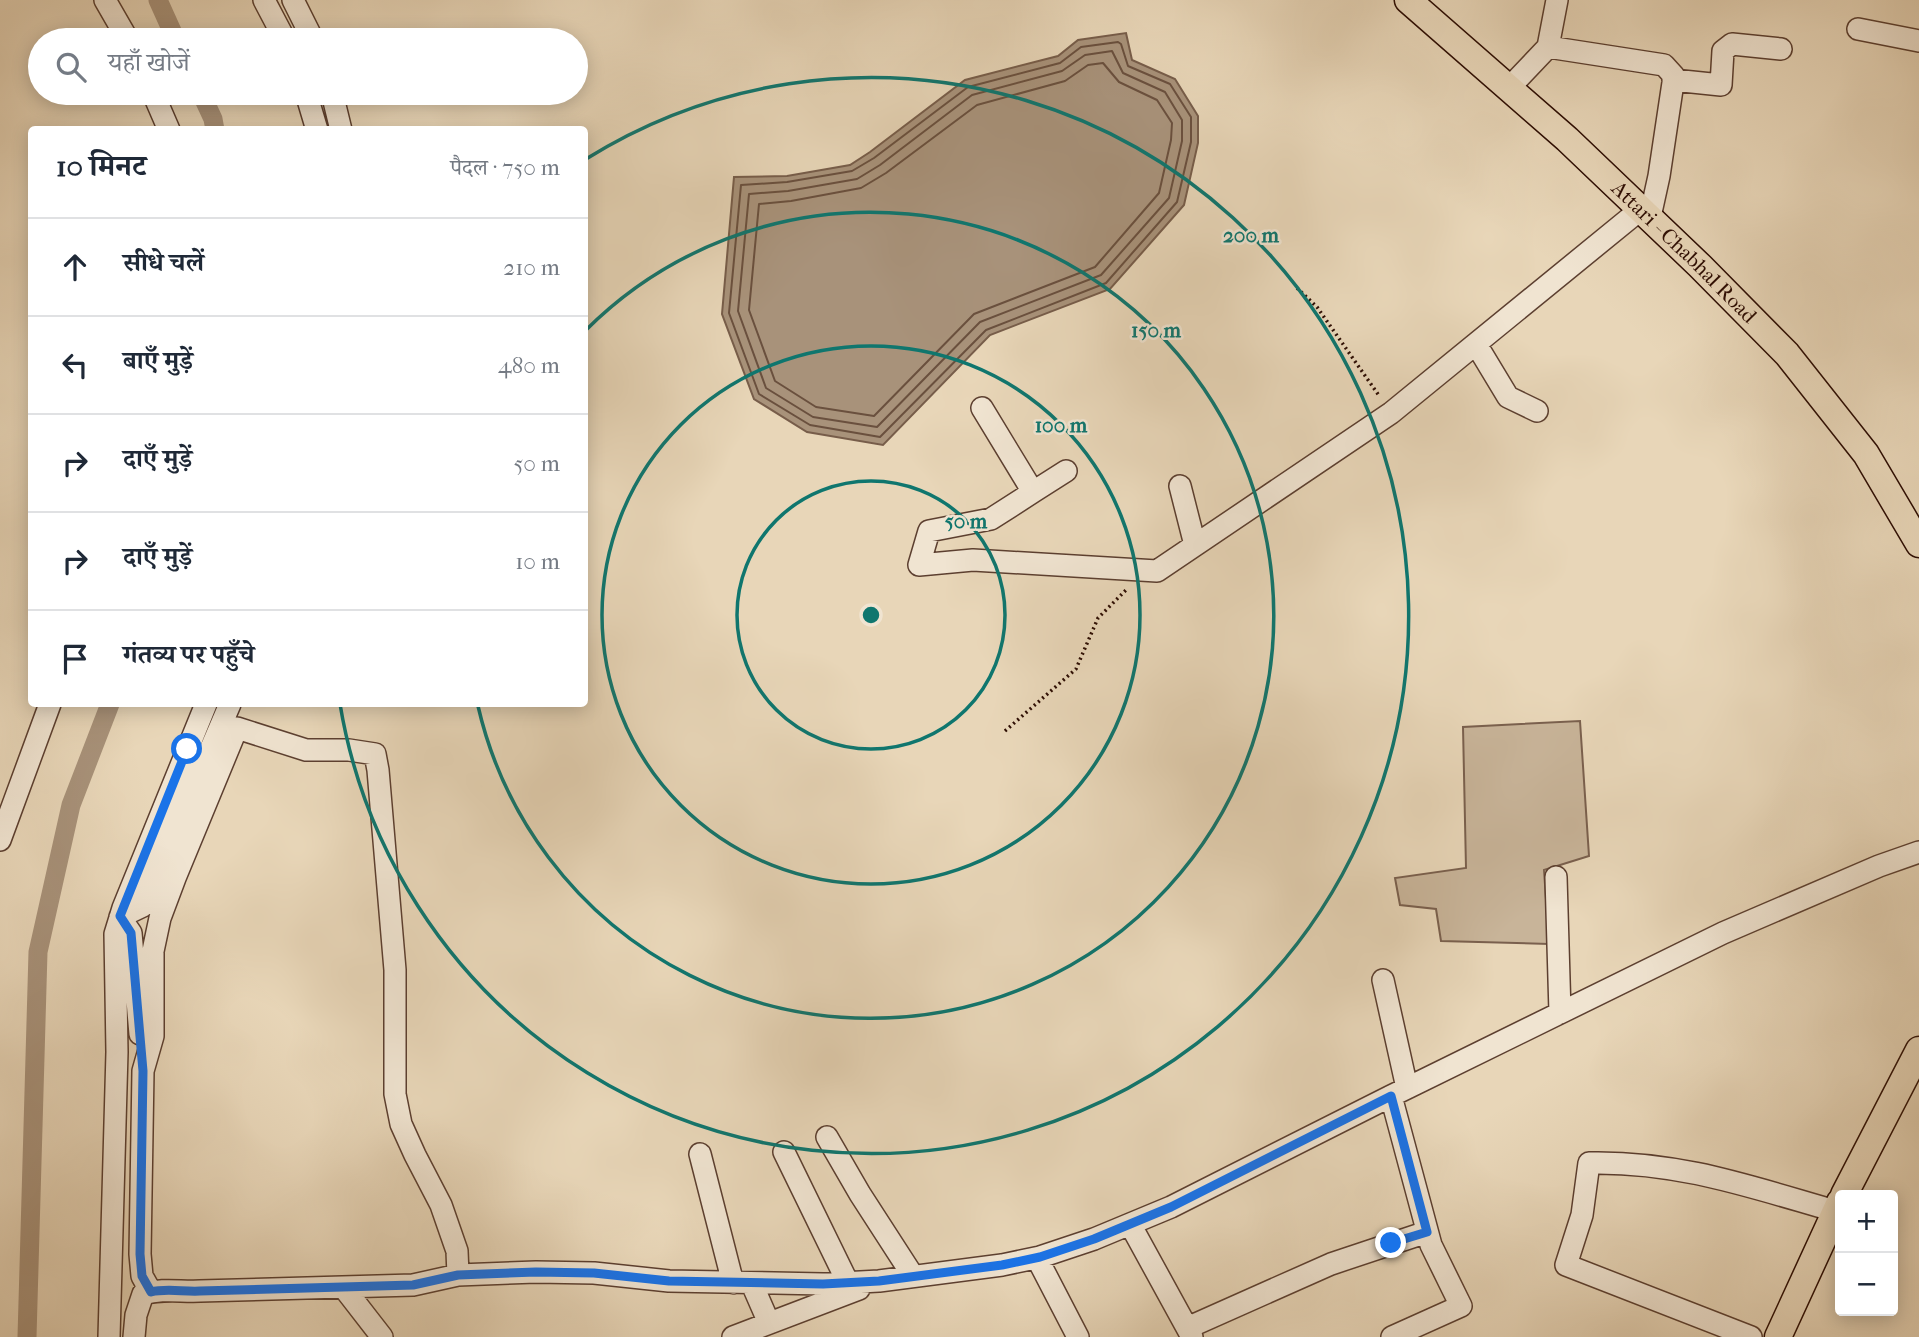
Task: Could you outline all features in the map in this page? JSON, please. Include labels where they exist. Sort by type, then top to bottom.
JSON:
[{"type":"main road","name":"Attari - Chabhal Road","points":[[1408,0],[1567,139],[1700,266],[1787,354],[1866,454],[1919,544]]},
{"type":"main road","points":[[1847,1190],[1919,1050]]},
{"type":"main road","points":[[1778,1337],[1835,1214]]},
{"type":"street","points":[[105,0],[121,28]]},
{"type":"street","points":[[264,0],[279,28]]},
{"type":"street","points":[[293,0],[307,28]]},
{"type":"street","points":[[1509,88],[1548,47],[1557,0]]},
{"type":"street","points":[[1858,29],[1919,41]]},
{"type":"street","points":[[1673,79],[1721,85],[1723,51],[1732,44],[1781,49]]},
{"type":"street","points":[[1066,471],[991,519],[929,531],[919,565],[972,560],[1157,571],[1391,414],[1476,344],[1645,213],[1658,176],[1674,76],[1664,65],[1548,47]]},
{"type":"street","points":[[158,105],[167,126]]},
{"type":"street","points":[[310,105],[316,126]]},
{"type":"street","points":[[335,105],[340,126]]},
{"type":"street","points":[[1476,344],[1508,397],[1537,411]]},
{"type":"street","points":[[982,408],[1032,492]]},
{"type":"street","points":[[1180,486],[1195,545]]},
{"type":"street","points":[[0,840],[49,707]]},
{"type":"street","points":[[109,1337],[117,1052],[115,934],[205,707]]},
{"type":"street","points":[[120,916],[143,906],[229,707]]},
{"type":"street","points":[[143,1071],[152,1035],[152,951],[160,918],[237,728],[306,750],[349,750],[375,754],[395,970],[395,1094],[401,1124],[441,1205],[457,1251],[458,1275]]},
{"type":"street","points":[[134,1337],[136,1315],[143,1294],[156,1290],[173,1292],[413,1285],[458,1275],[536,1272],[582,1273],[669,1281],[848,1283],[1002,1265],[1037,1258],[1171,1207],[1723,933],[1879,866],[1919,852]]},
{"type":"street","points":[[1556,877],[1560,1013]]},
{"type":"street","points":[[120,916],[131,933],[143,1071],[140,1254],[142,1276],[156,1290]]},
{"type":"street","points":[[1383,980],[1399,1092],[1427,1232],[1461,1306],[1392,1337]]},
{"type":"street","points":[[827,1137],[913,1276]]},
{"type":"street","points":[[784,1152],[848,1283]]},
{"type":"street","points":[[701,1154],[742,1283],[769,1323]]},
{"type":"street","points":[[1751,1337],[1566,1265],[1582,1215],[1589,1163],[1642,1163],[1684,1169],[1835,1202]]},
{"type":"street","points":[[1130,1224],[1189,1332],[1331,1264],[1427,1232]]},
{"type":"street","points":[[1037,1258],[1078,1337]]},
{"type":"street","points":[[733,1337],[879,1281]]},
{"type":"street","points":[[344,1288],[382,1337]]},
{"type":"path","points":[[1297,288],[1317,307],[1391,414]]},
{"type":"path","points":[[1005,731],[1076,669],[1098,618],[1126,589],[1157,571]]},
{"type":"shaded area","points":[[1580,721],[1589,856],[1544,870],[1549,944],[1441,941],[1436,909],[1400,905],[1395,878],[1466,868],[1463,727]]},
{"type":"water","points":[[1126,33],[1132,60],[1175,79],[1198,116],[1198,143],[1184,205],[1110,289],[990,335],[883,445],[807,432],[754,399],[722,314],[734,177],[787,176],[850,165],[965,80],[1058,56],[1078,40]]},
{"type":"waterway","points":[[158,0],[171,28]]},
{"type":"waterway","points":[[207,105],[214,126]]},
{"type":"waterway","points":[[27,1337],[38,952],[71,805],[109,707]]},
{"type":"route","points":[[187,749],[120,916],[131,933],[143,1071],[140,1254],[142,1276],[151,1292],[162,1289],[173,1292],[413,1285],[458,1275],[536,1272],[594,1273],[669,1281],[823,1284],[879,1281],[1002,1265],[1040,1257],[1094,1239],[1171,1207],[1391,1096],[1427,1232],[1391,1243]]}]
